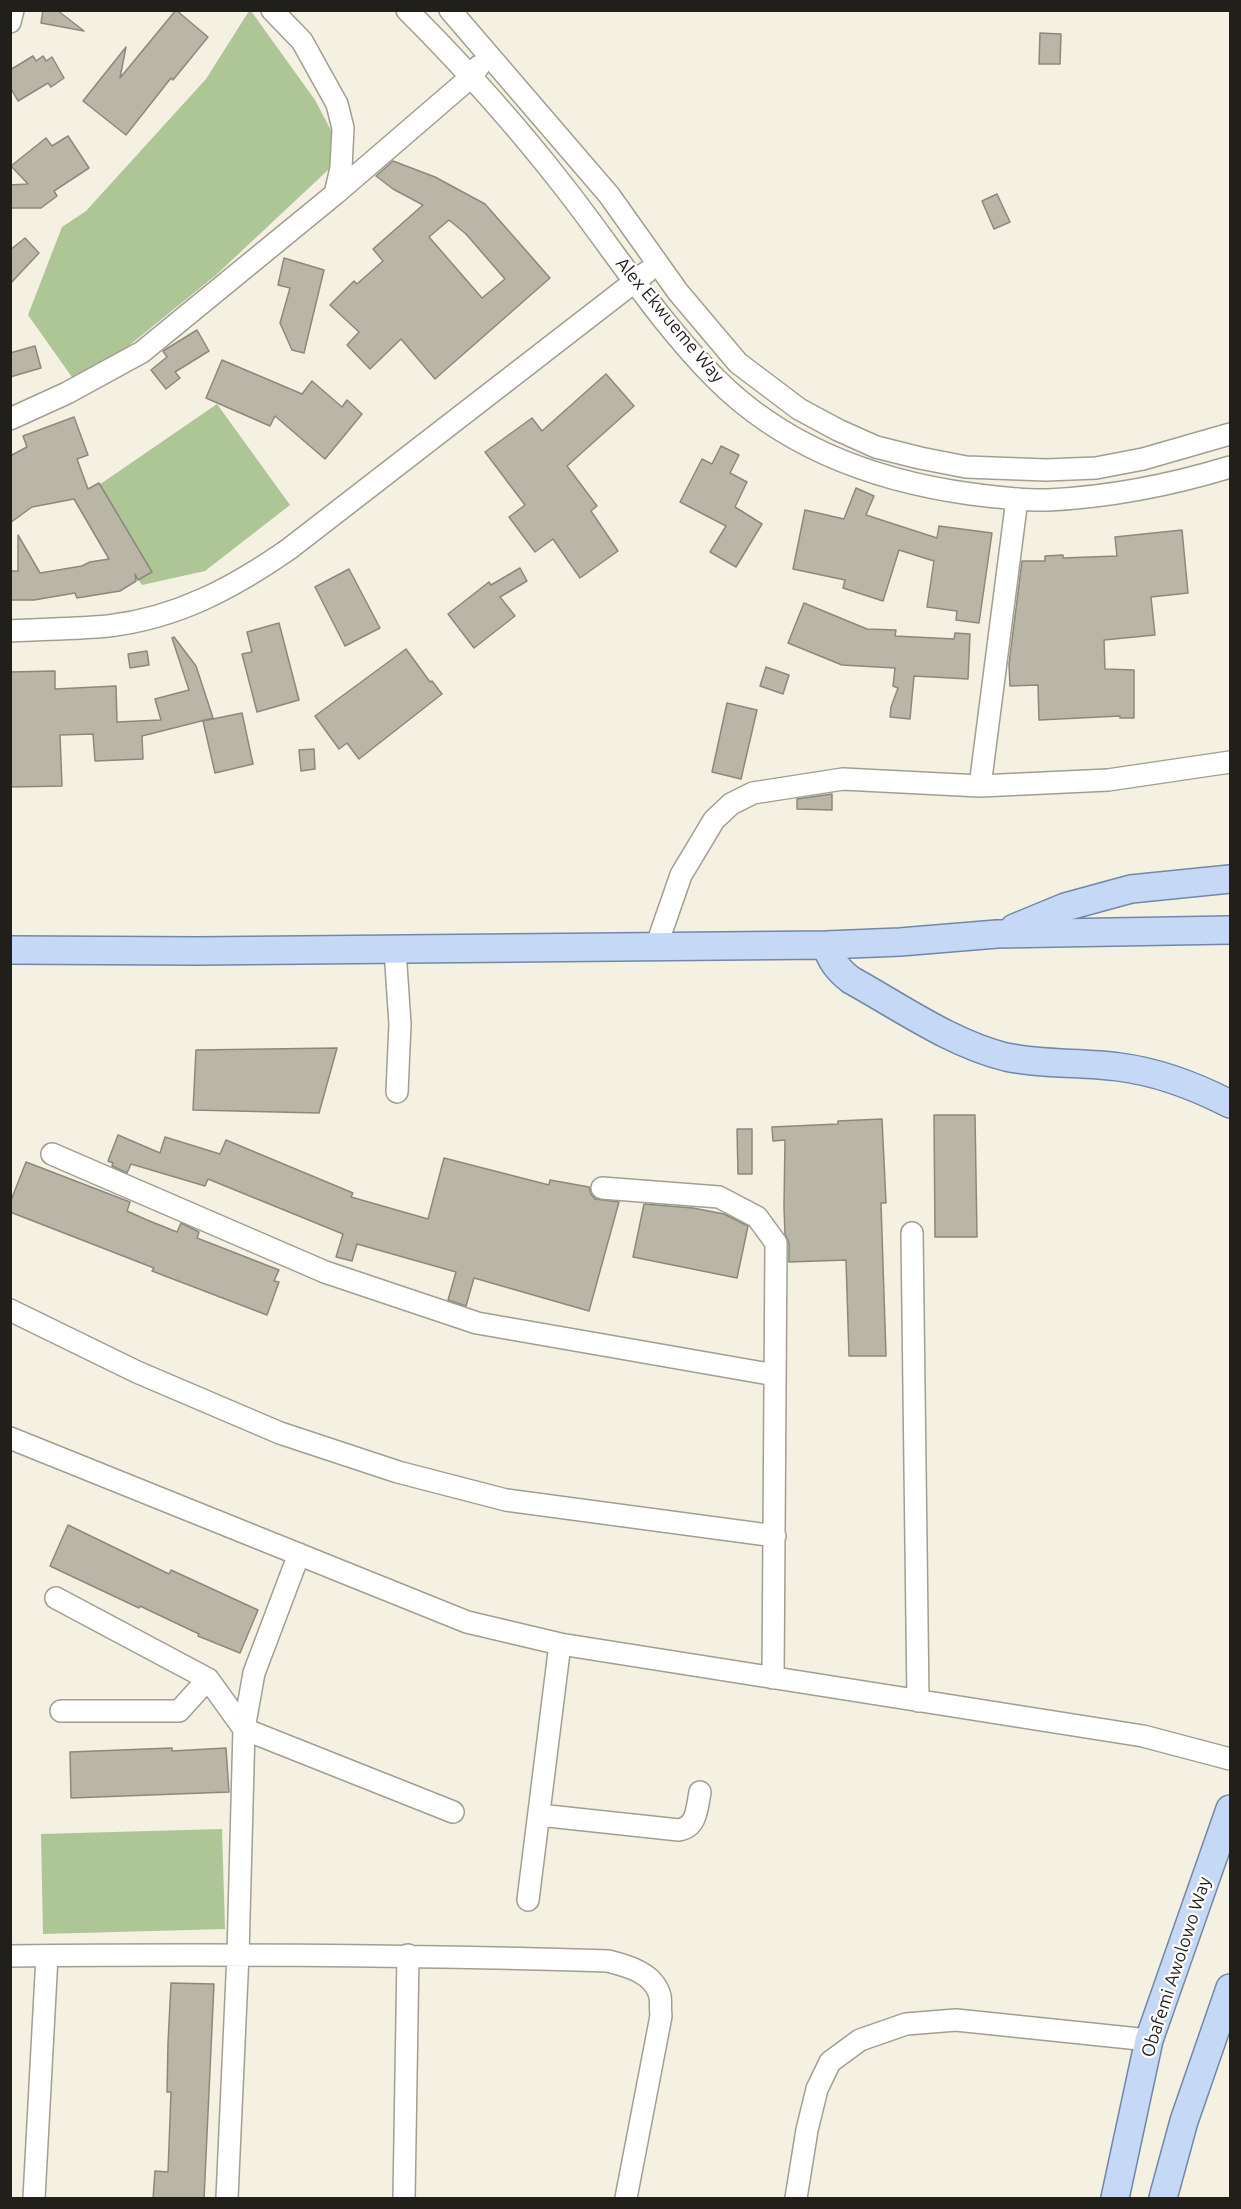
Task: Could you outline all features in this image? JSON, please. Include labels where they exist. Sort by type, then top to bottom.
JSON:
[{"type":"main road","points":[[997,934],[1065,907],[1131,889],[1230,879]]},
{"type":"main road","points":[[10,950],[395,950],[826,945],[997,934],[1230,930]]},
{"type":"main road","points":[[826,945],[830,959],[838,971],[964,1043],[1006,1057],[1119,1066],[1162,1075],[1202,1089],[1230,1104]]},
{"type":"main road","name":"Obafemi Awolowo Way","points":[[1115,2199],[1149,2040],[1230,1809]]},
{"type":"main road","points":[[1163,2199],[1184,2121],[1230,1988]]},
{"type":"street","points":[[10,22],[13,10]]},
{"type":"street","points":[[272,10],[302,41],[337,104],[343,128],[341,168],[335,194]]},
{"type":"street","name":"Alex Ekwueme Way","points":[[407,10],[471,77],[564,186],[681,339],[717,379],[783,432],[863,470],[903,482],[949,491],[1017,499],[1045,500],[1097,496],[1148,488],[1230,467]]},
{"type":"street","name":"Alex Ekwueme Way","points":[[450,10],[609,195],[657,264],[706,327],[738,363],[799,409],[876,447],[966,467],[1000,470],[1108,466],[1230,434]]},
{"type":"street","points":[[10,419],[67,393],[142,352],[335,194],[471,77],[488,54]]},
{"type":"street","points":[[10,631],[108,626],[156,617],[190,606],[232,587],[289,549],[657,264]]},
{"type":"street","points":[[980,786],[1017,499]]},
{"type":"street","points":[[656,947],[681,875],[714,820],[731,804],[753,793],[843,779],[980,786],[1108,780],[1148,776],[1230,762]]},
{"type":"street","points":[[395,950],[400,1024],[397,1092]]},
{"type":"street","points":[[52,1154],[325,1272],[477,1323],[775,1375]]},
{"type":"street","points":[[602,1188],[719,1197],[757,1217],[776,1243],[773,1678]]},
{"type":"street","points":[[912,1233],[918,1701]]},
{"type":"street","points":[[10,1310],[137,1372],[280,1432],[398,1472],[506,1500],[775,1536]]},
{"type":"street","points":[[10,1438],[467,1622],[560,1644],[1143,1736],[1230,1759]]},
{"type":"street","points":[[227,2199],[238,1954],[244,1729],[254,1673],[299,1554]]},
{"type":"street","points":[[57,1598],[207,1679],[244,1729],[453,1812]]},
{"type":"street","points":[[528,1900],[560,1644]]},
{"type":"street","points":[[61,1711],[179,1711],[207,1679]]},
{"type":"street","points":[[539,1815],[679,1830],[687,1828],[693,1821],[700,1792]]},
{"type":"street","points":[[404,2199],[408,1955]]},
{"type":"street","points":[[10,1956],[408,1955],[608,1961],[631,1967],[649,1978],[660,1995],[661,2016],[626,2199]]},
{"type":"street","points":[[34,2199],[47,1956]]},
{"type":"street","points":[[796,2199],[807,2130],[817,2089],[830,2062],[860,2040],[906,2024],[956,2020],[1149,2040]]},
{"type":"green space","points":[[249,11],[315,100],[344,155],[216,275],[94,374],[74,380],[28,315],[62,227],[86,211],[206,79]]},
{"type":"green space","points":[[217,404],[290,505],[205,571],[142,585],[83,496]]},
{"type":"green space","points":[[222,1829],[225,1929],[43,1934],[41,1834]]},
{"type":"building","points":[[43,10],[57,10],[84,31],[41,23]]},
{"type":"building","points":[[176,10],[208,37],[173,80],[171,78],[126,135],[83,101],[126,47],[120,78]]},
{"type":"building","points":[[1040,33],[1061,34],[1060,64],[1039,64]]},
{"type":"building","points":[[33,56],[36,61],[43,56],[46,61],[52,57],[64,78],[51,87],[48,83],[18,101],[10,87],[10,70]]},
{"type":"building","points":[[68,136],[89,168],[54,191],[57,196],[41,208],[10,208],[10,185],[28,184],[11,166],[46,138],[52,146]]},
{"type":"building","points":[[393,161],[435,177],[485,204],[550,278],[435,379],[401,339],[370,369],[347,345],[359,332],[330,305],[354,281],[357,284],[383,261],[373,249],[423,205],[393,189],[376,176]],"holes":[[[449,220],[466,234],[505,279],[482,298],[429,237]]]},
{"type":"building","points":[[997,194],[1010,222],[994,229],[982,201]]},
{"type":"building","points":[[25,238],[39,253],[10,284],[10,250]]},
{"type":"building","points":[[284,258],[324,270],[304,353],[292,350],[280,323],[290,288],[278,285]]},
{"type":"building","points":[[197,330],[209,351],[175,372],[180,378],[166,389],[151,370],[167,357],[163,351]]},
{"type":"building","points":[[35,346],[41,368],[10,377],[10,353]]},
{"type":"building","points":[[222,360],[302,394],[312,381],[342,407],[347,400],[362,414],[325,459],[275,416],[270,426],[206,398]]},
{"type":"building","points":[[606,374],[634,406],[567,466],[597,506],[591,511],[618,551],[580,578],[553,539],[535,552],[509,517],[525,505],[485,452],[532,418],[542,431]]},
{"type":"building","points":[[74,417],[88,455],[77,459],[88,489],[99,483],[152,572],[138,580],[135,574],[136,581],[120,591],[77,598],[75,593],[34,600],[10,600],[10,571],[18,571],[18,535],[40,573],[109,559],[74,499],[32,507],[10,523],[10,456],[27,447],[23,436]]},
{"type":"building","points":[[721,446],[739,455],[730,473],[747,482],[735,507],[762,524],[736,567],[710,552],[726,526],[680,502],[702,459],[712,464]]},
{"type":"building","points":[[856,488],[874,496],[866,515],[937,538],[939,526],[992,533],[979,623],[956,620],[957,611],[927,607],[934,561],[899,550],[883,601],[843,588],[845,580],[793,569],[805,510],[844,519]]},
{"type":"building","points":[[1182,530],[1188,593],[1151,597],[1155,635],[1104,640],[1105,669],[1134,670],[1134,718],[1120,718],[1120,716],[1039,720],[1038,685],[1010,686],[1009,664],[1022,561],[1045,561],[1045,556],[1063,555],[1063,558],[1117,556],[1115,537]]},
{"type":"building","points":[[520,568],[527,581],[500,597],[515,616],[474,648],[448,614],[489,582],[491,585]]},
{"type":"building","points":[[349,569],[380,628],[345,646],[315,587]]},
{"type":"building","points":[[804,603],[867,629],[896,630],[895,636],[954,639],[955,633],[970,634],[968,679],[914,676],[910,719],[890,717],[898,688],[893,686],[895,668],[842,665],[788,643]]},
{"type":"building","points":[[279,623],[299,700],[257,712],[242,654],[252,652],[247,632]]},
{"type":"building","points":[[174,637],[196,666],[213,718],[142,736],[143,759],[95,761],[93,734],[60,735],[62,786],[10,787],[10,672],[55,671],[55,689],[116,686],[117,722],[161,720],[155,699],[189,690],[172,638]]},
{"type":"building","points":[[406,649],[430,682],[432,681],[442,694],[359,759],[347,743],[339,749],[315,716]]},
{"type":"building","points":[[147,651],[149,665],[130,668],[128,654]]},
{"type":"building","points":[[766,667],[789,675],[783,694],[760,686]]},
{"type":"building","points":[[727,703],[757,710],[741,779],[712,772]]},
{"type":"building","points":[[242,713],[253,764],[215,773],[203,721]]},
{"type":"building","points":[[314,749],[315,769],[301,771],[299,750]]},
{"type":"building","points":[[832,794],[832,810],[797,809],[797,799]]},
{"type":"building","points":[[337,1048],[319,1113],[193,1110],[196,1050]]},
{"type":"building","points":[[934,1115],[975,1115],[977,1237],[935,1237]]},
{"type":"building","points":[[882,1119],[886,1203],[881,1203],[886,1356],[849,1356],[846,1260],[789,1262],[784,1207],[785,1140],[773,1141],[772,1127]]},
{"type":"building","points":[[737,1129],[752,1129],[752,1174],[738,1174]]},
{"type":"building","points":[[118,1135],[160,1153],[165,1137],[220,1154],[226,1140],[353,1193],[351,1197],[428,1219],[444,1158],[549,1185],[550,1180],[589,1187],[595,1199],[619,1202],[589,1311],[474,1278],[466,1306],[448,1300],[456,1272],[357,1244],[352,1261],[336,1257],[343,1234],[208,1179],[205,1186],[131,1164],[127,1173],[112,1166],[113,1163],[108,1161]]},
{"type":"building","points":[[26,1162],[130,1202],[127,1211],[147,1220],[177,1232],[181,1223],[199,1232],[197,1238],[279,1270],[274,1281],[279,1282],[267,1315],[152,1271],[154,1268],[10,1212],[10,1203]]},
{"type":"building","points":[[644,1204],[693,1208],[724,1214],[748,1226],[737,1278],[633,1257]]},
{"type":"building","points":[[68,1525],[169,1574],[171,1570],[258,1610],[240,1653],[198,1636],[199,1634],[140,1606],[139,1608],[50,1566]]},
{"type":"building","points":[[172,1748],[172,1751],[226,1748],[229,1792],[71,1798],[70,1752]]},
{"type":"building","points":[[171,1983],[214,1984],[204,2199],[153,2199],[155,2171],[168,2172],[171,2092],[167,2092]]}]
